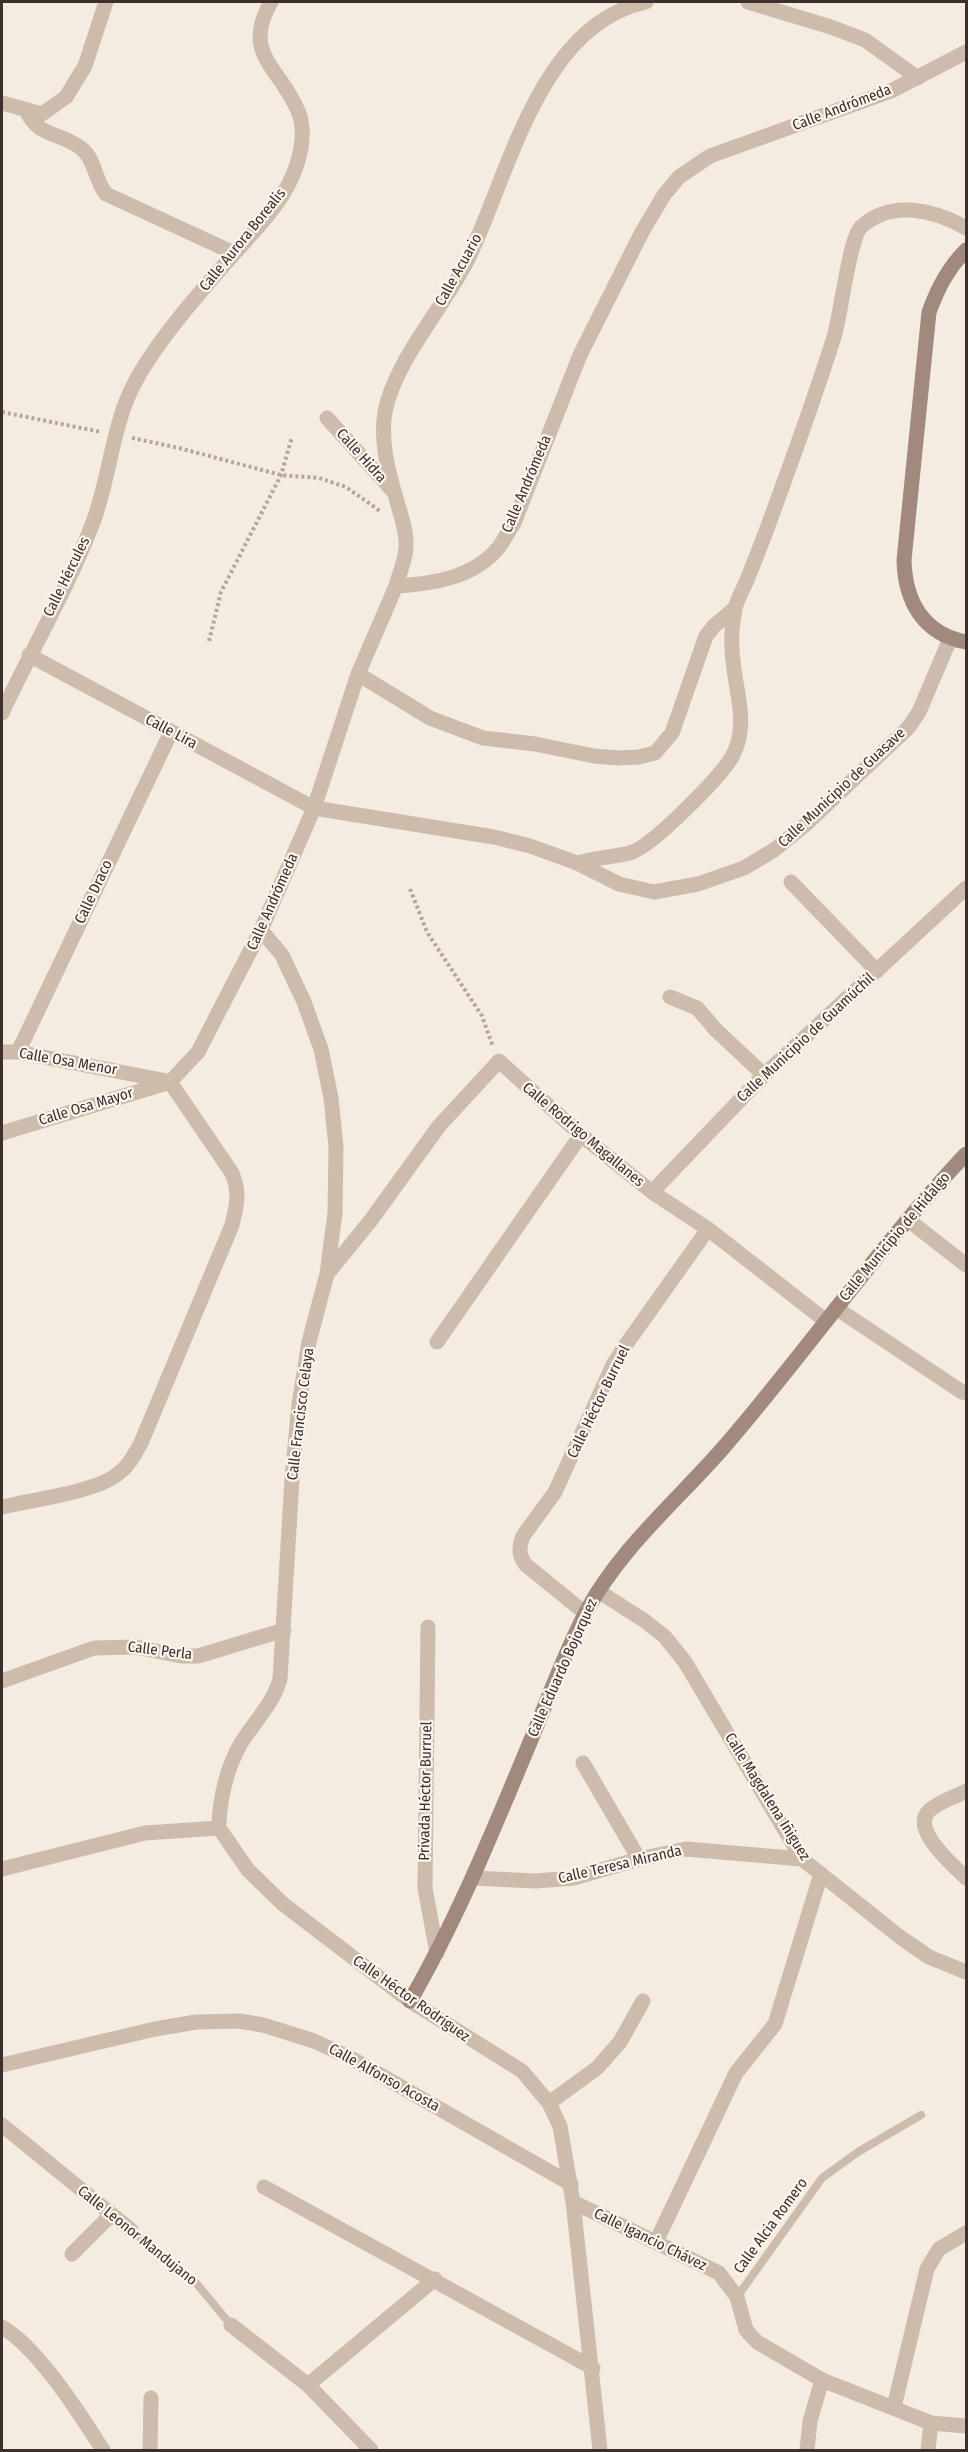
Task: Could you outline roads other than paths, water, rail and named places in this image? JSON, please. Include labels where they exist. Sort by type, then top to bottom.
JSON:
[{"type":"street","points":[[2,103],[42,114],[66,97],[85,66],[106,2]]},
{"type":"street","name":"Calle Aurora Borealis","points":[[117,435],[125,403],[147,363],[205,287],[284,192],[296,166],[301,146],[298,111],[265,57],[259,42],[262,16],[271,2]]},
{"type":"street","name":"Calle Acuario","points":[[396,586],[406,547],[402,519],[385,447],[385,413],[393,388],[416,344],[466,262],[528,115],[560,62],[592,28],[613,13],[646,2]]},
{"type":"street","points":[[748,2],[857,37],[882,51],[918,78]]},
{"type":"street","name":"Calle Andrómeda","points":[[170,1082],[207,1039],[261,930],[314,808],[358,674],[396,586],[432,584],[482,563],[499,547],[514,523],[580,355],[642,232],[664,195],[679,177],[710,156],[832,114],[918,78],[966,52]]},
{"type":"street","points":[[26,110],[31,122],[38,128],[80,147],[87,153],[99,186],[106,194],[234,253]]},
{"type":"street","points":[[577,863],[631,853],[645,845],[694,799],[731,758],[741,735],[742,720],[732,650],[735,608],[770,521],[827,359],[837,327],[855,235],[862,226],[877,217],[905,209],[935,214],[966,228]]},
{"type":"street","points":[[966,250],[952,266],[939,287],[929,312],[904,560],[904,577],[919,612],[930,626],[950,639],[966,642]]},
{"type":"street","name":"Calle Hidra","points":[[327,418],[395,494]]},
{"type":"street","name":"Calle Hércules","points":[[2,713],[92,525],[117,435]]},
{"type":"street","points":[[358,674],[430,718],[483,738],[535,744],[594,756],[639,757],[654,753],[672,733],[706,636],[735,608]]},
{"type":"street","name":"Calle Municipio de Guasave","points":[[314,808],[494,837],[530,846],[577,863],[619,884],[654,892],[698,884],[744,868],[774,850],[805,825],[908,728],[919,712],[950,639]]},
{"type":"street","name":"Calle Lira","points":[[29,655],[314,808]]},
{"type":"street","name":"Calle Draco","points":[[18,1052],[171,732]]},
{"type":"street","points":[[792,882],[877,971]]},
{"type":"street","name":"Calle Municipio de Guamúchil","points":[[652,1192],[764,1075],[966,888]]},
{"type":"street","name":"Calle Francisco Celaya","points":[[219,1828],[222,1797],[235,1757],[241,1744],[277,1690],[282,1663],[292,1479],[303,1374],[327,1274],[335,1213],[336,1147],[331,1098],[321,1049],[304,1002],[282,956],[261,930]]},
{"type":"street","points":[[670,997],[697,1008],[716,1030],[764,1075]]},
{"type":"street","name":"Calle Osa Menor","points":[[2,1052],[18,1052],[170,1082]]},
{"type":"street","name":"Calle Rodrigo Magallanes","points":[[327,1274],[378,1211],[439,1126],[499,1061],[581,1135],[652,1192],[708,1229],[826,1321]]},
{"type":"street","points":[[2,1507],[97,1485],[116,1476],[130,1463],[232,1225],[238,1188],[232,1173],[170,1082]]},
{"type":"street","name":"Calle Osa Mayor","points":[[2,1133],[170,1082]]},
{"type":"street","points":[[437,1342],[581,1135]]},
{"type":"street","name":"Calle Municipio de Hidalgo","points":[[826,1321],[907,1219],[966,1154]]},
{"type":"street","points":[[907,1219],[966,1265]]},
{"type":"street","name":"Calle Héctor Burruel","points":[[585,1613],[526,1565],[519,1550],[523,1536],[555,1492],[609,1375],[625,1346],[708,1229]]},
{"type":"street","points":[[836,1308],[966,1393]]},
{"type":"street","name":"Calle Eduardo Bojorquez","points":[[410,2001],[437,1953],[473,1878],[585,1613],[598,1591],[643,1534],[724,1447],[826,1321]]},
{"type":"street","name":"Calle Magdalena Iñiguez","points":[[598,1591],[645,1621],[665,1637],[685,1662],[802,1859],[900,1937],[929,1957],[966,1972]]},
{"type":"street","name":"Privada Héctor Burruel","points":[[428,1627],[425,1888],[437,1953]]},
{"type":"street","name":"Calle Perla","points":[[2,1681],[94,1648],[136,1647],[181,1656],[198,1656],[284,1630]]},
{"type":"street","points":[[583,1763],[639,1859]]},
{"type":"street","points":[[966,1791],[930,1809],[923,1825],[936,1846],[966,1878]]},
{"type":"street","points":[[2,1869],[145,1833],[219,1828]]},
{"type":"street","name":"Calle Héctor Rodríguez","points":[[219,1828],[248,1870],[283,1904],[410,2001],[522,2070],[549,2103],[560,2127],[570,2184]]},
{"type":"street","name":"Calle Teresa Miranda","points":[[473,1878],[535,1881],[574,1878],[639,1859],[686,1849],[802,1859]]},
{"type":"street","points":[[656,2242],[736,2073],[775,2024],[821,1874]]},
{"type":"street","points":[[549,2103],[597,2068],[620,2042],[643,2001]]},
{"type":"street","name":"Calle Alfonso Acosta","points":[[2,2065],[180,2024],[239,2021],[263,2025],[314,2041],[349,2056],[570,2184]]},
{"type":"street","name":"Calle Leonor Mandujano","points":[[2,2125],[131,2230]]},
{"type":"street","points":[[570,2184],[600,2451]]},
{"type":"street","points":[[264,2187],[592,2367]]},
{"type":"street","name":"Calle Igancio Chávez","points":[[573,2202],[719,2273],[737,2297],[746,2330],[757,2342],[822,2380]]},
{"type":"street","points":[[72,2254],[111,2215]]},
{"type":"street","points":[[894,2407],[927,2269],[939,2249],[966,2233]]},
{"type":"street","points":[[308,2385],[435,2279]]},
{"type":"street","name":"Calle Leonor Mandujano","points":[[231,2325],[308,2385],[371,2451]]},
{"type":"street","points":[[2,2327],[38,2360],[103,2451]]},
{"type":"street","points":[[807,2451],[810,2421],[822,2380],[931,2423],[966,2426]]},
{"type":"street","points":[[150,2451],[151,2398]]},
{"type":"street","points":[[928,2451],[931,2423]]},
{"type":"lane","name":"Calle Alcia Romero","points":[[737,2297],[822,2178],[858,2152],[921,2115]]},
{"type":"lane","name":"Calle Leonor Mandujano","points":[[131,2230],[196,2283],[231,2325]]}]
